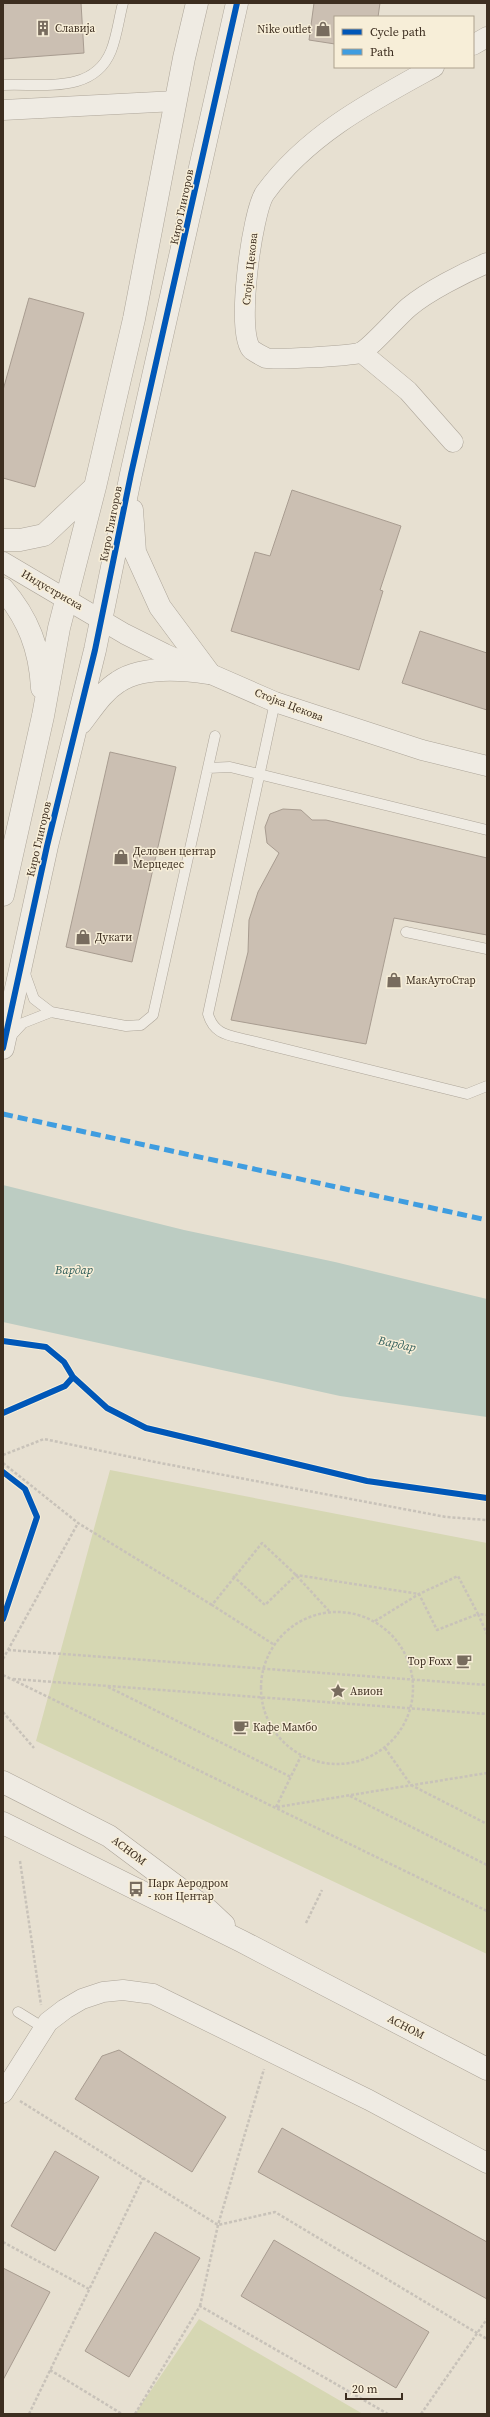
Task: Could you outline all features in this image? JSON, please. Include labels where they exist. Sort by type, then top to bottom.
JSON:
[{"type":"street","name":"Киро Глигоров","points":[[3,895],[43,716],[67,598],[95,488],[134,319],[176,101],[197,3]]},
{"type":"street","name":"Киро Глигоров","points":[[4,1046],[21,964],[102,619],[131,474],[237,3]]},
{"type":"street","points":[[474,44],[487,36]]},
{"type":"street","name":"Стојка Цекова","points":[[361,352],[338,356],[266,358],[251,349],[247,340],[245,300],[251,240],[264,194],[298,155],[339,121],[432,68]]},
{"type":"street","points":[[3,110],[176,101]]},
{"type":"street","points":[[453,442],[408,391],[361,352],[410,307],[470,270],[487,263]]},
{"type":"street","points":[[131,474],[135,552],[160,607],[209,673]]},
{"type":"street","points":[[3,540],[20,540],[44,535],[95,488]]},
{"type":"street","name":"Индустриска","points":[[3,562],[102,619]]},
{"type":"street","points":[[3,589],[18,607],[34,638],[39,663],[43,716]]},
{"type":"street","name":"Стојка Цекова","points":[[102,619],[125,634],[165,654],[275,702],[377,736],[487,766]]},
{"type":"street","points":[[76,729],[103,694],[118,681],[150,671],[184,669],[209,673]]},
{"type":"street","name":"АСНОМ","points":[[8,1783],[109,1836],[208,1910],[241,1941]]},
{"type":"street","name":"АСНОМ","points":[[3,1823],[241,1941],[487,2068]]},
{"type":"street","points":[[3,1833],[82,1863]]},
{"type":"street","points":[[4,2092],[48,2022],[65,2009],[82,1999],[103,1992],[123,1990],[153,1994],[369,2100],[487,2163]]},
{"type":"lane","points":[[3,85],[73,84],[88,79],[101,68],[111,51],[123,3]]},
{"type":"lane","points":[[275,702],[208,1014],[211,1025],[221,1033],[467,1094],[487,1086]]},
{"type":"lane","points":[[21,964],[34,999],[51,1012],[126,1026],[141,1025],[153,1015],[215,736]]},
{"type":"lane","points":[[208,768],[230,767],[487,830]]},
{"type":"lane","points":[[406,932],[487,949]]},
{"type":"lane","points":[[4,1046],[23,1023],[51,1012]]},
{"type":"lane","points":[[18,2012],[44,2028]]},
{"type":"path","points":[[3,1455],[44,1439],[155,1462],[446,1517],[487,1520]]},
{"type":"path","points":[[3,1463],[78,1523],[273,1644]]},
{"type":"path","points":[[3,1472],[25,1489]]},
{"type":"path","points":[[3,1659],[78,1523]]},
{"type":"path","points":[[212,1605],[233,1576],[262,1543],[296,1575],[329,1611]]},
{"type":"path","points":[[233,1576],[265,1605],[296,1575]]},
{"type":"path","points":[[296,1575],[419,1594]]},
{"type":"path","points":[[375,1621],[419,1594],[458,1576],[487,1634]]},
{"type":"path","points":[[419,1594],[437,1630],[478,1614],[487,1615]]},
{"type":"path","points":[[329,1611],[353,1612],[375,1621],[394,1636],[407,1656],[414,1680],[411,1708],[401,1730],[385,1748],[366,1759],[345,1764],[322,1763],[301,1756],[282,1741],[267,1721],[260,1697],[262,1668],[273,1644],[295,1624],[308,1616],[329,1611]]},
{"type":"path","points":[[8,1650],[487,1685]]},
{"type":"path","points":[[3,1675],[487,1911]]},
{"type":"path","points":[[11,1678],[487,1714]]},
{"type":"path","points":[[106,1686],[291,1777]]},
{"type":"path","points":[[3,1712],[34,1748]]},
{"type":"path","points":[[385,1748],[411,1785],[487,1824]]},
{"type":"path","points":[[276,1807],[301,1756]]},
{"type":"path","points":[[276,1807],[487,1773]]},
{"type":"path","points":[[349,1795],[487,1864]]},
{"type":"path","points":[[20,1861],[44,2028]]},
{"type":"path","points":[[306,1922],[322,1890]]},
{"type":"path","points":[[135,2414],[200,2306],[218,2225],[270,2051]]},
{"type":"path","points":[[4,2092],[218,2225],[275,2212],[487,2339]]},
{"type":"path","points":[[29,2414],[143,2178]]},
{"type":"path","points":[[3,2242],[89,2289]]},
{"type":"path","points":[[200,2306],[388,2414]]},
{"type":"path","points":[[421,2414],[487,2319]]},
{"type":"path","points":[[50,2370],[122,2414]]},
{"type":"green space","points":[[110,1470],[487,1543],[487,1954],[36,1741]]},
{"type":"green space","points":[[199,2319],[363,2414],[135,2414]]},
{"type":"water","name":"Вардар","points":[[3,1185],[184,1230],[335,1262],[487,1299],[487,1417],[340,1396],[3,1322]]},
{"type":"building","name":"Славија","points":[[3,3],[81,3],[84,53],[3,59]]},
{"type":"building","name":"Nike outlet","points":[[314,3],[380,3],[378,16],[334,16],[334,44],[309,40]]},
{"type":"building","points":[[29,298],[84,313],[35,487],[3,478],[3,390]]},
{"type":"building","points":[[292,490],[401,526],[380,590],[383,591],[359,670],[231,631],[255,552],[270,556]]},
{"type":"building","points":[[420,631],[487,653],[487,710],[402,683]]},
{"type":"building","name":"Деловен центар Мерцедес","points":[[110,752],[176,767],[132,962],[66,947]]},
{"type":"building","points":[[283,809],[301,810],[312,820],[326,820],[487,858],[487,935],[394,918],[366,1044],[231,1020],[248,952],[249,920],[258,892],[279,853],[267,843],[265,827],[270,814]]},
{"type":"building","points":[[119,2050],[226,2117],[192,2172],[75,2099],[102,2056]]},
{"type":"building","points":[[282,2128],[487,2242],[487,2299],[258,2172]]},
{"type":"building","points":[[55,2151],[99,2177],[55,2251],[11,2226]]},
{"type":"building","points":[[155,2232],[200,2258],[129,2377],[85,2351]]},
{"type":"building","points":[[274,2240],[429,2332],[396,2388],[241,2296]]},
{"type":"building","points":[[3,2268],[50,2292],[3,2380]]},
{"type":"marked path","points":[[3,1114],[487,1220]]},
{"type":"cycle path","points":[[3,1048],[47,846],[95,650],[131,474],[237,3]]},
{"type":"cycle path","points":[[3,1341],[46,1347],[64,1362],[73,1377],[107,1408],[146,1428],[367,1481],[487,1498]]},
{"type":"cycle path","points":[[3,1413],[65,1386],[73,1377]]},
{"type":"cycle path","points":[[3,1472],[25,1489],[37,1517],[3,1619]]},
{"type":"place","name":"Славија","points":[[43,28]]},
{"type":"place","name":"Nike outlet","points":[[323,29]]},
{"type":"place","name":"Деловен центар Мерцедес","points":[[121,857]]},
{"type":"place","name":"Дукати","points":[[83,937]]},
{"type":"place","name":"МакАутоСтар","points":[[394,980]]},
{"type":"place","name":"Top Foxx","points":[[464,1661]]},
{"type":"place","name":"Авион","points":[[338,1691]]},
{"type":"place","name":"Кафе Мамбо","points":[[241,1727]]},
{"type":"place","name":"Парк Аеродром - кон Центар","points":[[136,1889]]}]
